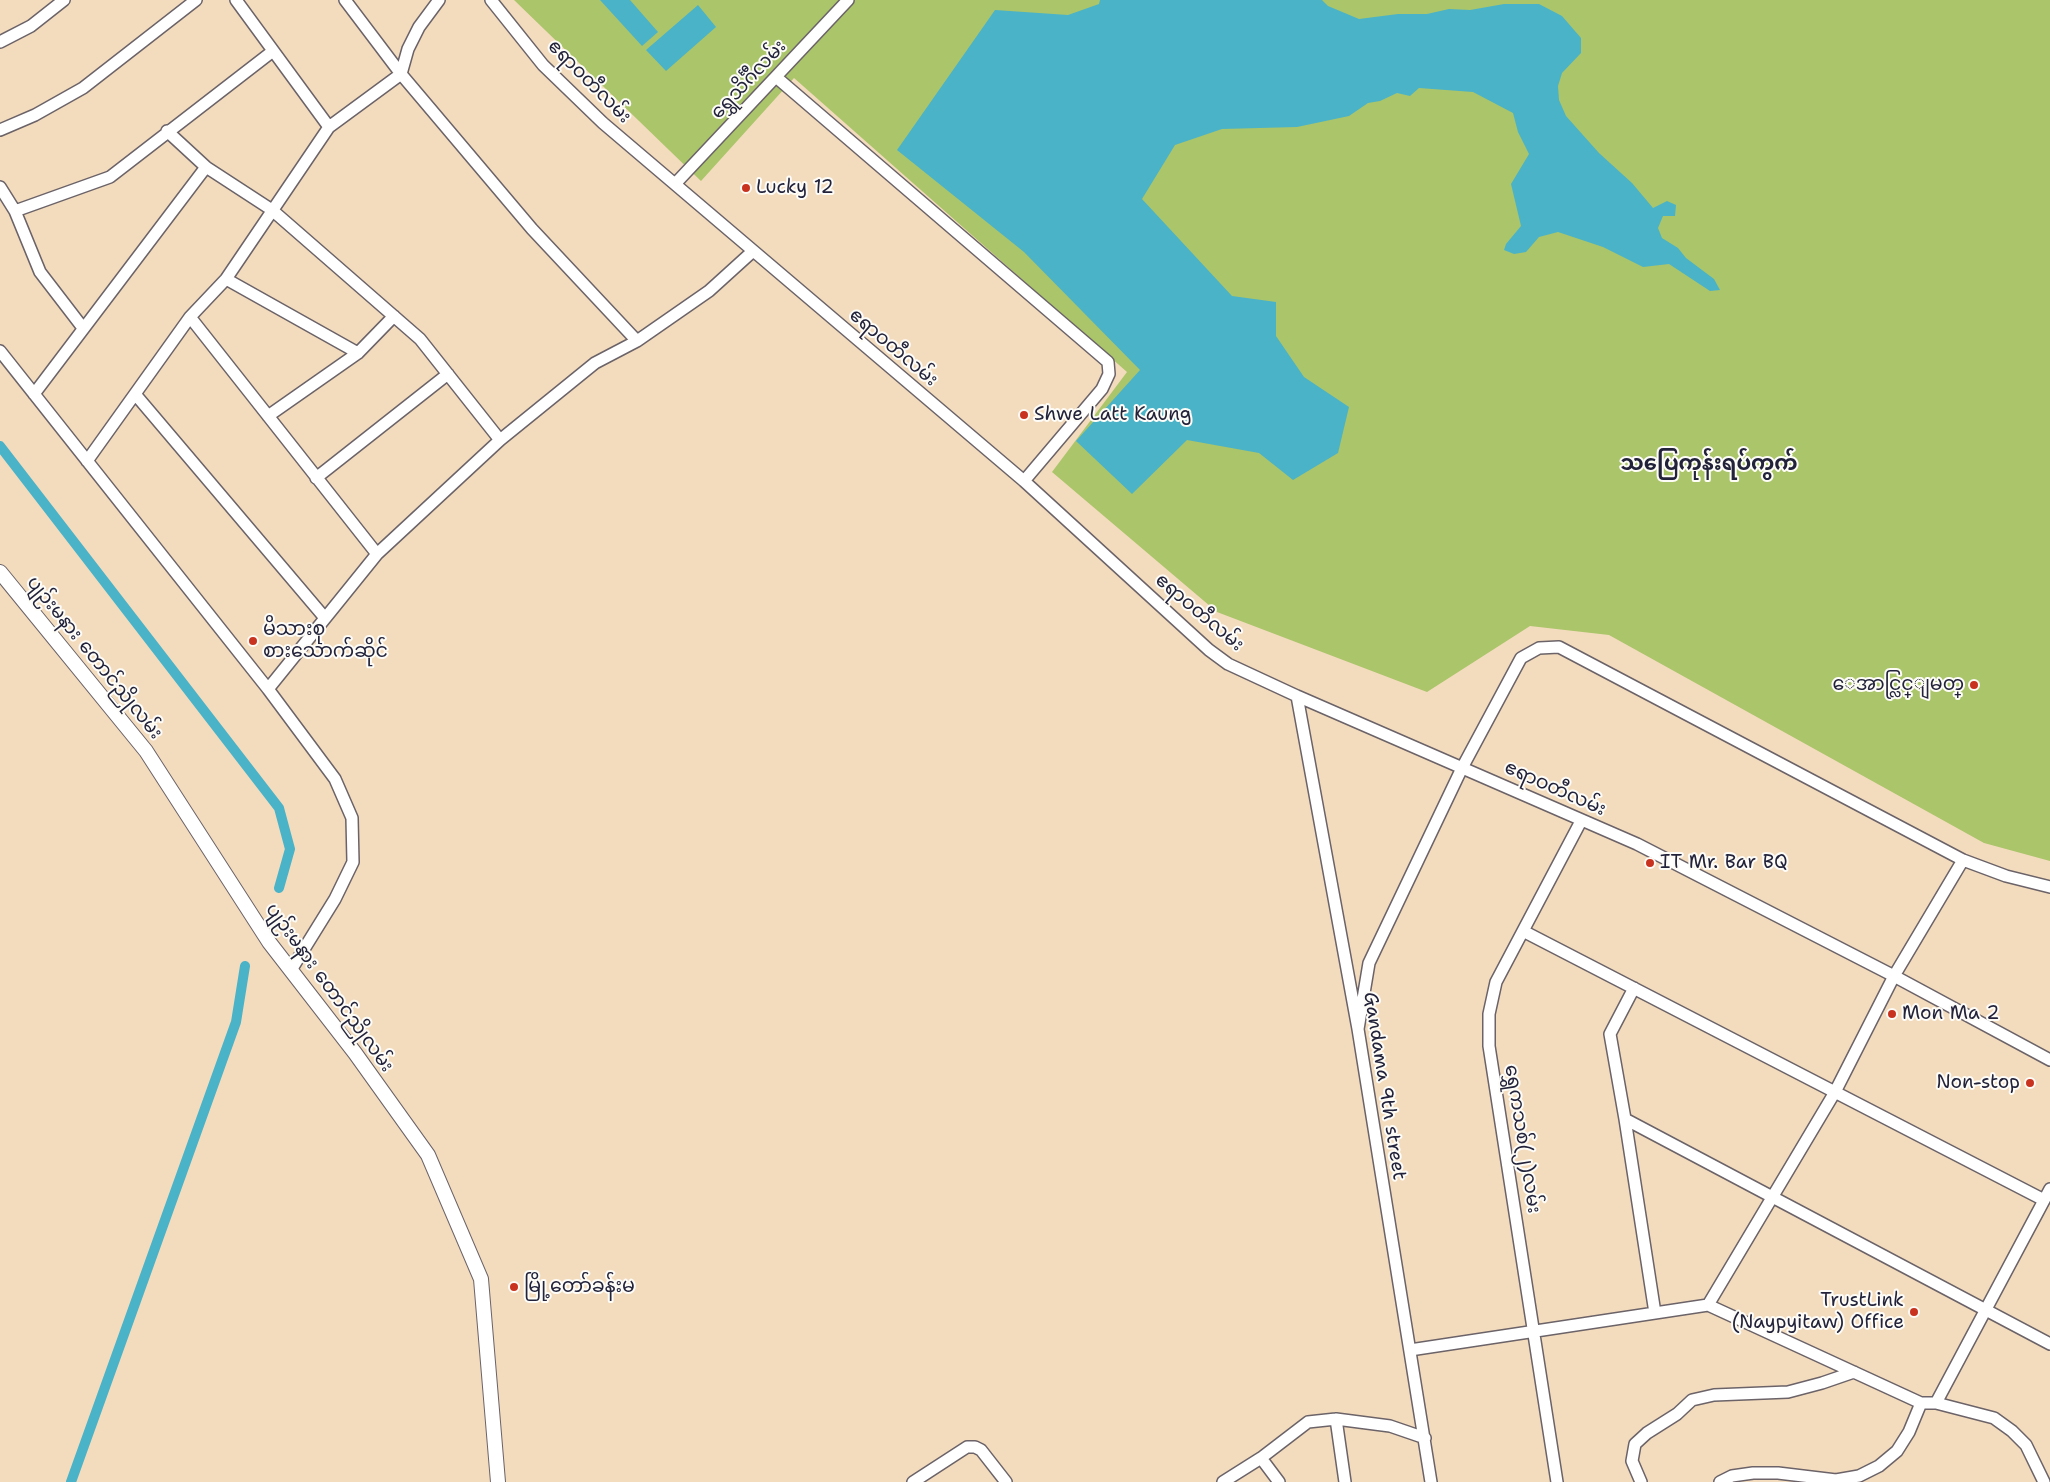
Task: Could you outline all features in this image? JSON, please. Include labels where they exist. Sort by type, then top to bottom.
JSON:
[{"type":"main road","name":"ပျဉ်းမနား တောင်ညိုလမ်း","points":[[0,572],[146,751],[269,942],[428,1155],[481,1279],[498,1482]]},
{"type":"street","points":[[0,42],[31,26],[64,0]]},
{"type":"street","points":[[0,130],[43,111],[83,88],[196,0]]},
{"type":"street","points":[[236,0],[329,127]]},
{"type":"street","points":[[345,0],[402,74],[532,228],[637,342]]},
{"type":"street","points":[[87,461],[190,317],[226,279],[329,127],[402,74],[408,49],[419,27],[439,0]]},
{"type":"street","name":"ဧရာဝတီလမ်း","points":[[492,0],[543,65],[603,123],[752,252],[1024,481],[1209,650],[1228,664],[1581,821],[1637,844],[1894,976],[2050,1060]]},
{"type":"street","name":"ရွှေသိင်္ဂီလမ်း","points":[[675,184],[848,0]]},
{"type":"street","points":[[15,212],[110,177],[167,131],[273,51]]},
{"type":"street","points":[[776,77],[1108,362],[1109,374],[1102,389],[1024,481]]},
{"type":"street","points":[[167,131],[206,167],[272,210],[420,339],[500,440]]},
{"type":"street","points":[[34,394],[206,167]]},
{"type":"street","points":[[0,187],[15,212],[40,272],[83,328]]},
{"type":"street","points":[[268,689],[377,554],[500,440],[594,363],[637,342],[709,291],[752,252]]},
{"type":"street","points":[[226,279],[358,353]]},
{"type":"street","points":[[268,416],[358,353],[394,316]]},
{"type":"street","points":[[190,317],[377,554]]},
{"type":"street","points":[[0,351],[268,689],[335,779],[352,818],[353,862],[335,899],[291,970]]},
{"type":"street","points":[[316,478],[448,374]]},
{"type":"street","points":[[135,394],[325,618]]},
{"type":"street","points":[[1358,1029],[1369,963],[1462,768],[1521,658],[1539,648],[1559,647],[1963,860],[2006,876],[2050,887]]},
{"type":"street","name":"Gandama 9th street","points":[[1297,696],[1358,1029],[1431,1482]]},
{"type":"street","name":"ရွှေကသစ်(၂)လမ်း","points":[[1557,1482],[1535,1331],[1489,1046],[1489,1014],[1496,982],[1581,821]]},
{"type":"street","points":[[1708,1305],[1834,1092],[1894,976],[1963,860]]},
{"type":"street","points":[[1523,931],[2044,1200]]},
{"type":"street","points":[[1634,988],[1610,1034],[1626,1119],[1655,1313]]},
{"type":"street","points":[[1626,1119],[2050,1344]]},
{"type":"street","points":[[1936,1403],[2050,1189]]},
{"type":"street","points":[[1410,1350],[1708,1305],[1922,1403],[1936,1403],[1994,1418],[2026,1444],[2044,1482]]},
{"type":"street","points":[[1640,1482],[1632,1461],[1635,1444],[1647,1433],[1677,1414],[1692,1400],[1714,1395],[1788,1392],[1854,1372]]},
{"type":"street","points":[[1720,1482],[1732,1476],[1753,1473],[1778,1473],[1836,1480],[1859,1476],[1880,1466],[1896,1451],[1909,1432],[1922,1403]]},
{"type":"street","points":[[1223,1482],[1261,1458],[1308,1422],[1336,1419],[1390,1426],[1425,1438]]},
{"type":"street","points":[[1336,1419],[1345,1482]]},
{"type":"street","points":[[913,1482],[967,1447],[974,1446],[981,1450],[1006,1482]]},
{"type":"street","points":[[1261,1458],[1279,1482]]},
{"type":"green space","points":[[514,0],[2050,0],[2050,861],[1984,843],[1609,635],[1530,626],[1427,692],[1217,612],[1052,472],[1127,372],[794,78],[701,181]]},
{"type":"water","points":[[600,0],[630,0],[658,32],[642,46]]},
{"type":"water","points":[[1100,0],[1322,0],[1328,6],[1359,19],[1398,14],[1427,14],[1449,9],[1470,10],[1504,4],[1539,4],[1562,16],[1581,38],[1581,53],[1562,73],[1558,86],[1559,100],[1566,116],[1599,153],[1632,183],[1653,208],[1667,201],[1676,205],[1675,216],[1663,216],[1658,228],[1662,238],[1678,248],[1686,258],[1714,279],[1720,290],[1710,291],[1669,264],[1643,267],[1603,247],[1558,232],[1539,237],[1526,252],[1514,254],[1504,250],[1506,244],[1521,226],[1511,184],[1529,154],[1518,132],[1513,113],[1473,92],[1419,88],[1410,96],[1397,93],[1380,101],[1368,103],[1349,116],[1297,127],[1222,129],[1175,145],[1142,199],[1232,296],[1276,302],[1276,336],[1304,377],[1349,407],[1338,453],[1293,480],[1259,453],[1187,440],[1132,494],[1076,441],[1140,370],[1024,252],[897,150],[995,10],[1068,15],[1099,4]]},
{"type":"water","points":[[698,5],[716,27],[666,71],[646,50]]},
{"type":"waterway","points":[[0,446],[279,808],[290,849],[279,888]]},
{"type":"waterway","points":[[71,1482],[236,1022],[245,966]]},
{"type":"place","name":"Lucky 12","points":[[746,188]]},
{"type":"place","name":"Shwe Latt Kaung","points":[[1024,415]]},
{"type":"place","name":"မိသားစု စားသောက်ဆိုင်","points":[[253,641]]},
{"type":"place","name":"ေအာင္လြင္ျမတ္","points":[[1974,685]]},
{"type":"place","name":"IT Mr. Bar BQ","points":[[1650,863]]},
{"type":"place","name":"Mon Ma 2","points":[[1892,1014]]},
{"type":"place","name":"Non-stop","points":[[2030,1083]]},
{"type":"place","name":"မြို့တော်ခန်းမ","points":[[514,1287]]},
{"type":"place","name":"TrustLink (Naypyitaw) Office","points":[[1914,1312]]},
{"type":"district","name":"သပြေကုန်းရပ်ကွက်","points":[[1709,465]]}]
